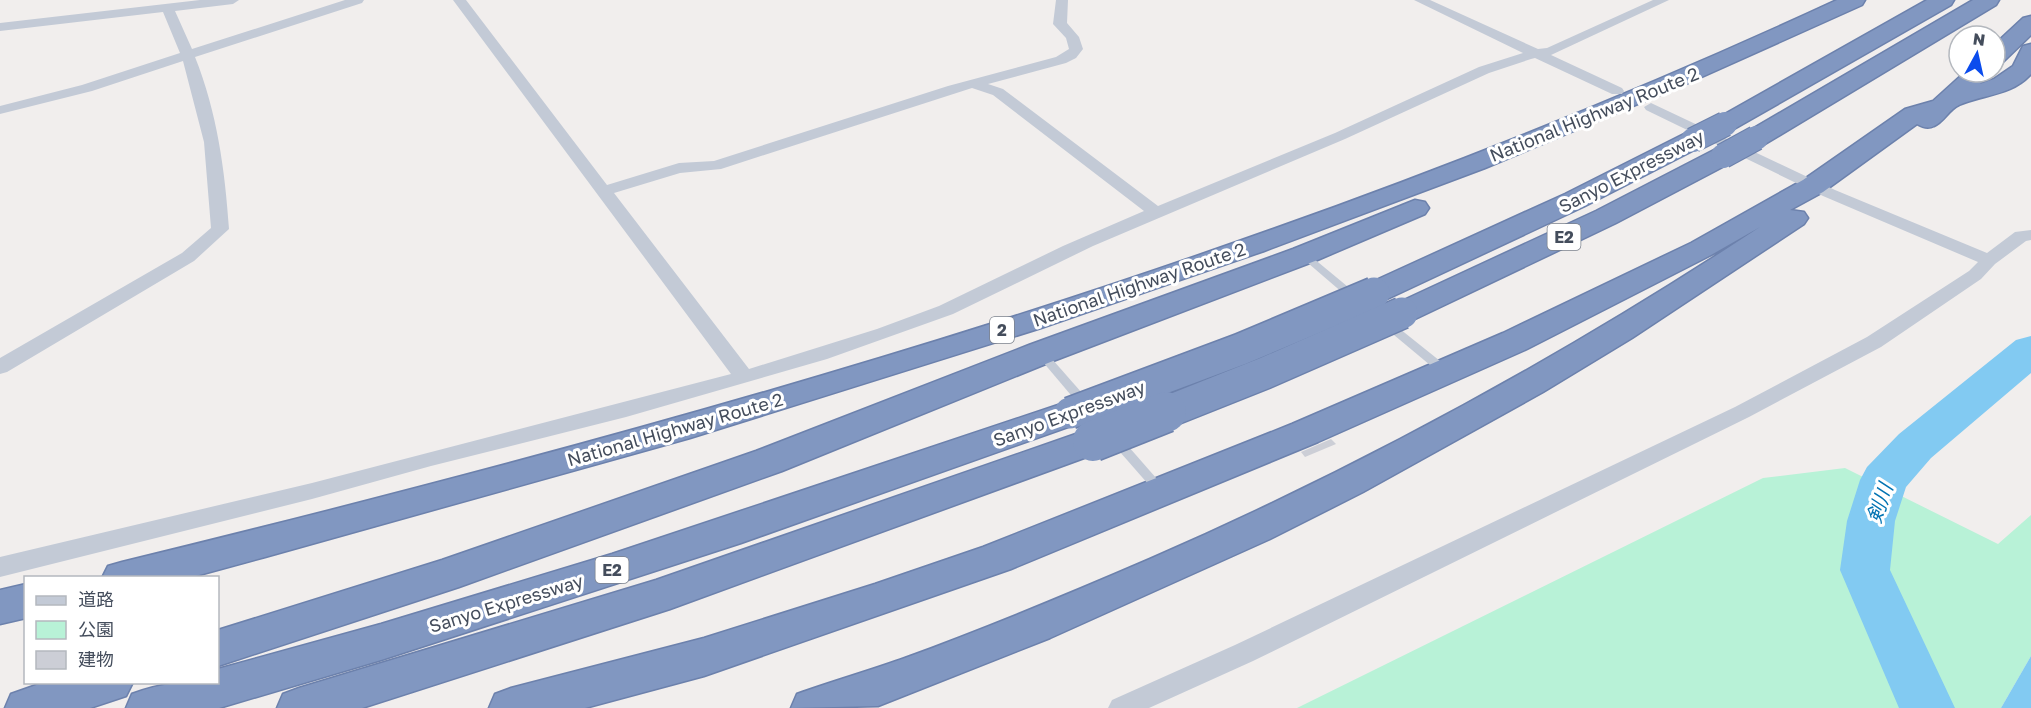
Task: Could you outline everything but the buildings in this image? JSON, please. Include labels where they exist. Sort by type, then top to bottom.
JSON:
[{"type":"highway","name":"National Highway Route 2","points":[[130,576],[479,485],[810,390],[1072,308],[1313,224],[1503,152],[1721,61],[1854,0]]},
{"type":"highway","name":"Sanyo Expressway","points":[[148,708],[274,674],[648,559],[889,478],[1265,373],[1379,306],[1575,200],[1725,124],[1943,0]]},
{"type":"highway","name":"Sanyo Expressway","points":[[1379,306],[1606,217],[1756,138],[1988,0]]},
{"type":"highway","points":[[2007,48],[2030,31]]},
{"type":"highway","points":[[813,708],[935,667],[1155,576],[1312,502],[1449,431],[1639,321],[1738,257],[1914,114],[2017,76],[2030,62],[2031,51]]},
{"type":"highway","points":[[219,648],[445,575],[769,461],[1041,352],[1304,255],[1459,189],[1530,155],[1681,89],[1721,61]]},
{"type":"highway","points":[[1946,103],[1966,84]]},
{"type":"highway","points":[[511,708],[704,657],[875,601],[997,558],[1162,493],[1515,341],[1821,189]]},
{"type":"highway","name":"Sanyo Expressway","points":[[299,708],[656,597],[919,505],[1089,423]]},
{"type":"highway","points":[[0,607],[24,601]]},
{"type":"highway","points":[[27,708],[105,684]]},
{"type":"street","points":[[0,27],[233,0]]},
{"type":"street","points":[[0,110],[87,88],[188,53],[358,0]]},
{"type":"street","points":[[459,0],[744,377]]},
{"type":"street","points":[[603,191],[679,168],[703,168],[726,162],[1071,55],[1076,49],[1075,44],[1060,24],[1062,0]]},
{"type":"street","points":[[1420,0],[1532,54],[1617,91]]},
{"type":"street","points":[[0,567],[317,490],[409,464],[609,415],[744,377],[946,309],[1008,282],[1083,244],[1375,121],[1458,82],[1532,54],[1551,51],[1663,0]]},
{"type":"street","points":[[0,366],[188,257],[220,229],[219,180],[207,118],[188,53],[167,7]]},
{"type":"street","points":[[973,84],[998,92],[1157,213]]},
{"type":"street","points":[[1651,107],[1821,189],[1989,260]]},
{"type":"street","points":[[1121,708],[1244,653],[1742,412],[1874,342],[1975,275],[1989,260],[2021,236],[2031,235]]},
{"type":"lane","points":[[1304,255],[1379,306],[1446,372]]},
{"type":"lane","points":[[1041,352],[1089,423],[1162,493]]},
{"type":"green space","points":[[1845,468],[1998,544],[2031,515],[2031,656],[2001,708],[1297,708],[1763,478]]},
{"type":"water","points":[[2031,656],[2031,708],[2001,708]]},
{"type":"waterway","name":"剣川","points":[[1927,708],[1865,570],[1871,521],[1884,480],[1915,446],[2031,350]]}]
